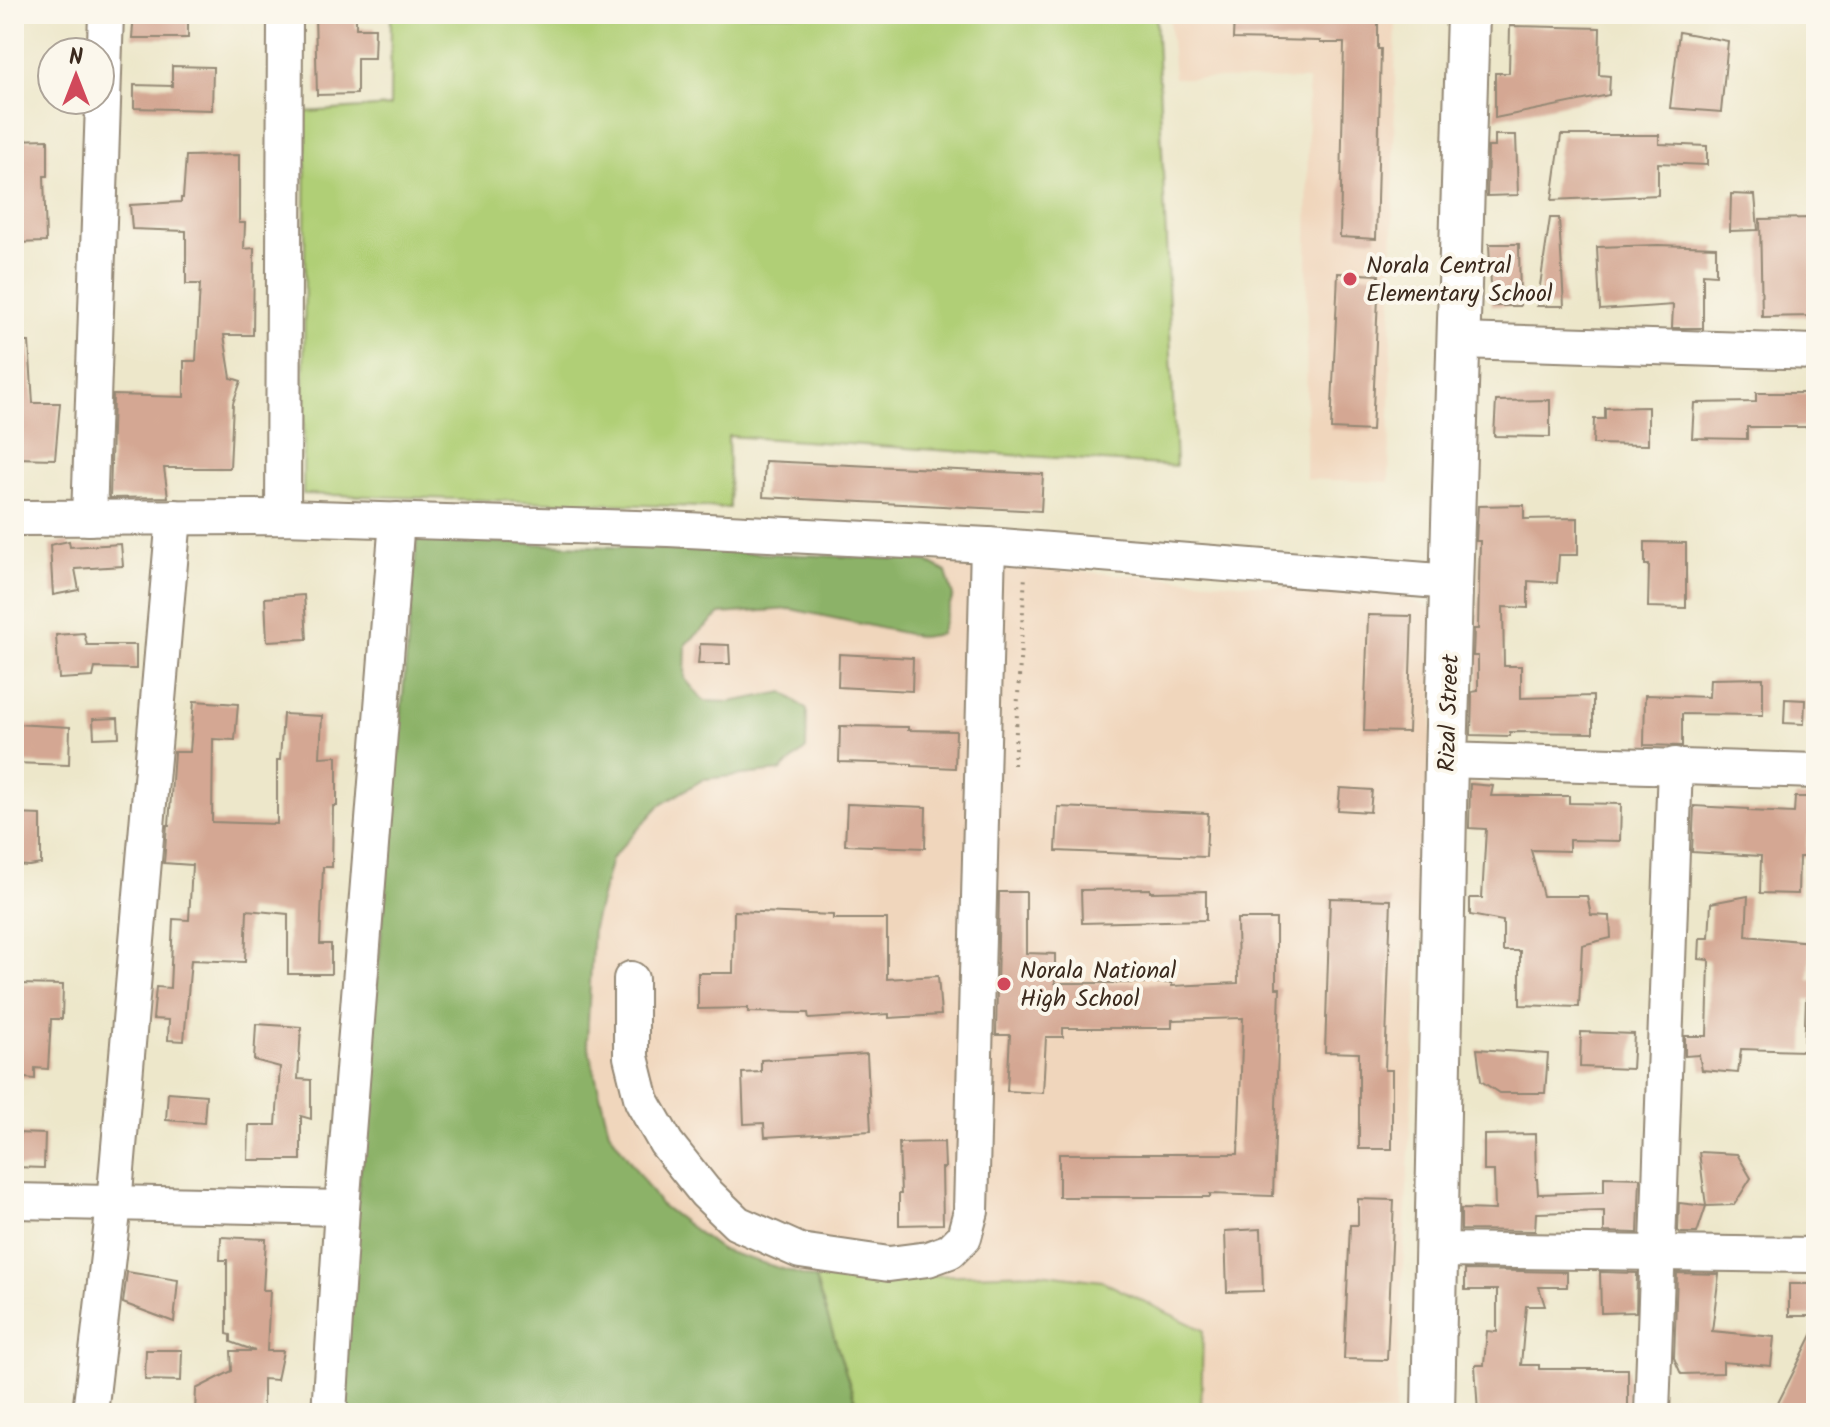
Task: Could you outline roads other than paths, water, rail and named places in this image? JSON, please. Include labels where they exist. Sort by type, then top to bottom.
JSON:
[{"type":"main road","name":"Rizal Street","points":[[1433,1413],[1446,760],[1468,14]]},
{"type":"street","points":[[89,518],[106,14]]},
{"type":"street","points":[[283,517],[285,14]]},
{"type":"street","points":[[1459,341],[1816,352]]},
{"type":"street","points":[[90,1413],[114,1204],[174,517]]},
{"type":"street","points":[[14,518],[283,517],[668,529],[988,545],[1451,582]]},
{"type":"street","points":[[329,1413],[342,1208],[397,520]]},
{"type":"street","points":[[631,979],[631,1057],[642,1101],[666,1143],[705,1192],[737,1223],[800,1251],[889,1264],[928,1259],[950,1251],[964,1237],[971,1211],[988,545]]},
{"type":"street","points":[[1446,760],[1816,771]]},
{"type":"street","points":[[1652,1413],[1675,765]]},
{"type":"street","points":[[14,1201],[342,1208]]},
{"type":"street","points":[[1437,1250],[1816,1255]]},
{"type":"place","name":"Norala Central Elementary School","points":[[1350,279]]},
{"type":"place","name":"Norala National High School","points":[[1004,984]]}]
